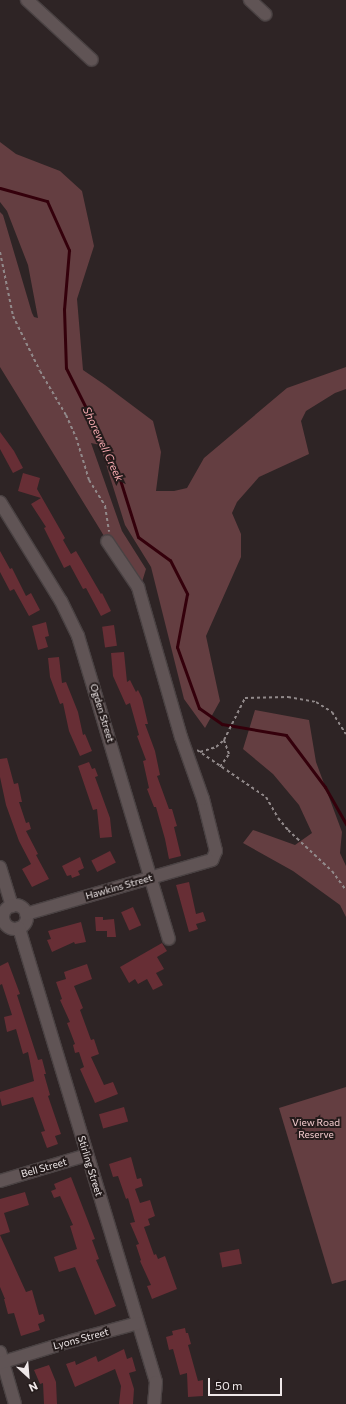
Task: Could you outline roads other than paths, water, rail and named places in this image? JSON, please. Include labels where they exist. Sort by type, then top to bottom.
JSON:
[{"type":"street","points":[[27,0],[92,60]]},
{"type":"street","points":[[250,0],[265,14]]},
{"type":"street","name":"Ogden Street","points":[[0,502],[61,601],[78,636],[169,939]]},
{"type":"street","name":"Hawkins Street","points":[[26,914],[212,860],[216,851],[203,799],[181,737],[138,587],[108,536]]},
{"type":"street","points":[[0,866],[12,906]]},
{"type":"street","points":[[12,906],[22,908],[26,914],[26,921],[19,928],[11,928],[2,921],[6,910],[12,906]]},
{"type":"street","name":"Stirling Street","points":[[19,928],[156,1382],[154,1404]]},
{"type":"street","name":"Bell Street","points":[[0,1181],[87,1155]]},
{"type":"street","name":"Lyons Street","points":[[1,1359],[138,1323]]},
{"type":"street","points":[[1,1359],[15,1404]]},
{"type":"waterway","name":"Shorewell Creek","points":[[0,188],[47,201],[69,250],[64,309],[66,368],[117,470],[138,537],[170,560],[187,594],[177,647],[199,708],[222,724],[286,735],[325,787],[346,824]]},
{"type":"park label","name":"View Road Reserve","points":[[316,1128]]}]
